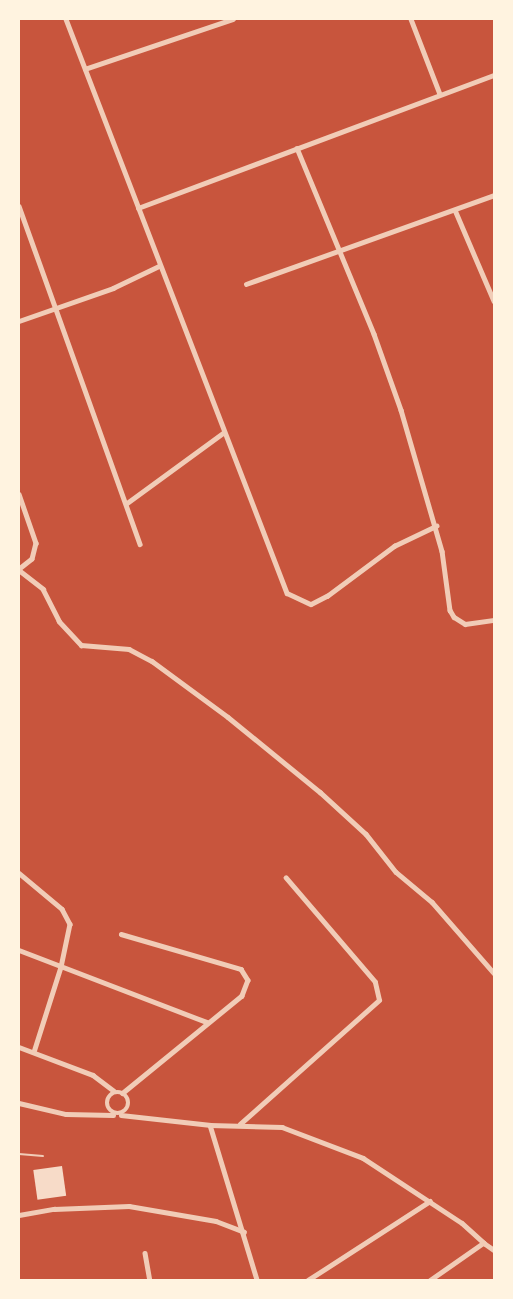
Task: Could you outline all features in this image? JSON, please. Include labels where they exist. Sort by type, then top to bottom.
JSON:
[{"type":"street","points":[[66,19],[278,577],[287,594],[301,602],[311,604],[326,596],[394,546],[436,526]]},
{"type":"street","points":[[85,69],[233,19]]},
{"type":"street","points":[[411,19],[440,94]]},
{"type":"street","points":[[138,208],[494,75]]},
{"type":"street","points":[[297,148],[389,371],[436,526],[447,600],[454,617],[465,624],[494,620]]},
{"type":"street","points":[[246,284],[494,195]]},
{"type":"street","points":[[19,206],[127,503],[140,544]]},
{"type":"street","points":[[456,210],[492,290],[494,301]]},
{"type":"street","points":[[19,320],[55,309],[159,266]]},
{"type":"street","points":[[127,503],[223,433]]},
{"type":"street","points":[[19,494],[36,543],[32,559],[19,570],[44,589],[59,621],[80,645],[129,649],[152,661],[228,717],[320,792],[366,834],[396,872],[432,902],[494,973]]},
{"type":"street","points":[[19,874],[68,918],[70,929],[61,967],[34,1052]]},
{"type":"street","points":[[240,1124],[378,1000],[375,982],[286,878]]},
{"type":"street","points":[[121,934],[241,969],[248,980],[242,996],[207,1022],[123,1093]]},
{"type":"street","points":[[19,950],[207,1022]]},
{"type":"street","points":[[19,1047],[92,1075],[114,1091],[123,1093]]},
{"type":"street","points":[[113,1114],[108,1104],[114,1091]]},
{"type":"street","points":[[121,1115],[128,1104],[123,1093]]},
{"type":"street","points":[[19,1103],[66,1114],[113,1114],[210,1125],[240,1124],[282,1127],[363,1158],[430,1201],[494,1250]]},
{"type":"street","points":[[210,1125],[257,1280]]},
{"type":"street","points":[[308,1280],[430,1201]]},
{"type":"street","points":[[19,1215],[54,1209],[129,1206],[216,1221],[244,1232]]},
{"type":"street","points":[[431,1280],[484,1243]]},
{"type":"street","points":[[145,1253],[150,1280]]},
{"type":"lane","points":[[19,1154],[43,1156]]},
{"type":"building","points":[[62,1166],[66,1196],[37,1200],[33,1170]]}]
